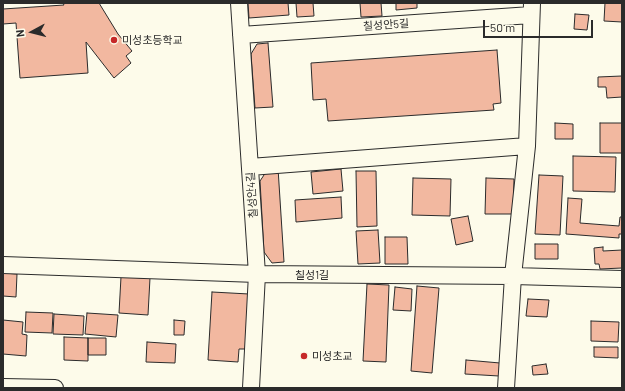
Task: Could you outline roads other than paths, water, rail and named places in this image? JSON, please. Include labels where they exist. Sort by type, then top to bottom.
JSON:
[{"type":"street","name":"칠성안4길","points":[[239,3],[257,274],[251,388]]},
{"type":"street","name":"칠성안5길","points":[[241,35],[532,9],[527,146],[513,276],[506,388]]},
{"type":"street","points":[[250,167],[527,146]]},
{"type":"street","name":"칠성1길","points":[[3,264],[257,274],[513,276],[622,279]]},
{"type":"street","points":[[3,387],[55,388]]},
{"type":"place","name":"미성초등학교","points":[[114,40]]},
{"type":"place","name":"미성초교","points":[[304,356]]}]
